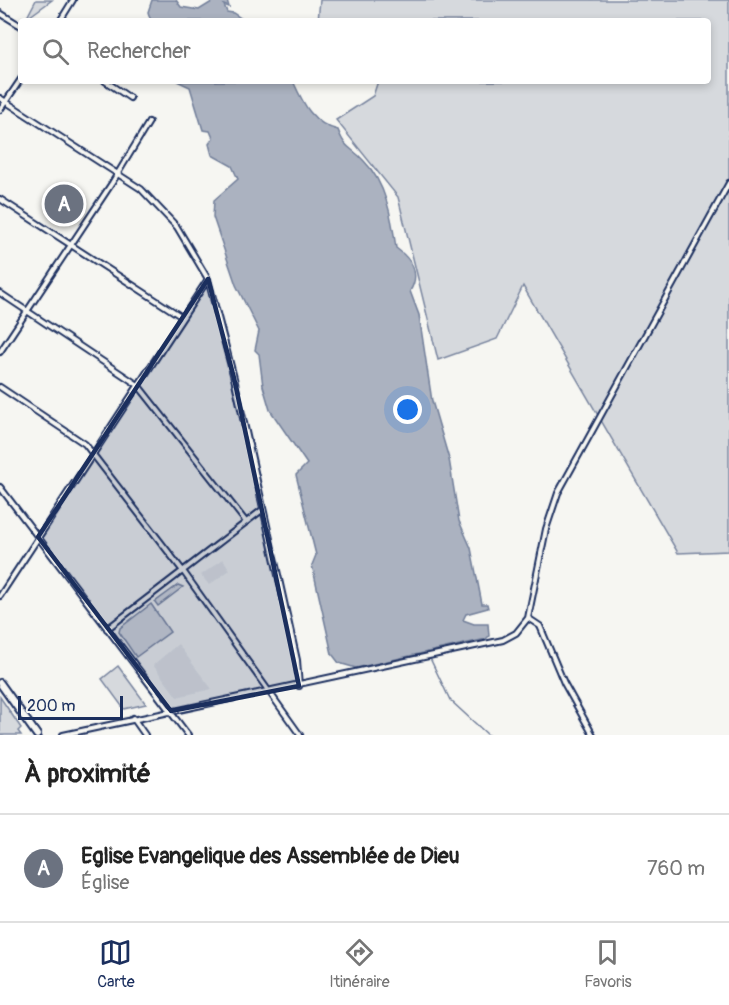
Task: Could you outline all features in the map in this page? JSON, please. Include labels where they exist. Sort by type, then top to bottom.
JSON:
[{"type":"highway","points":[[0,683],[37,735]]},
{"type":"street","points":[[62,18],[74,0]]},
{"type":"street","points":[[0,13],[18,24]]},
{"type":"street","points":[[0,110],[18,84]]},
{"type":"street","points":[[109,84],[130,98]]},
{"type":"street","points":[[0,98],[141,189],[165,212],[190,247],[208,279],[234,378],[297,660],[299,686]]},
{"type":"street","points":[[0,352],[149,122]]},
{"type":"street","points":[[63,735],[134,718],[299,686],[503,640],[516,633],[528,618],[546,529],[558,493],[729,183]]},
{"type":"street","points":[[0,199],[69,246],[182,317]]},
{"type":"street","points":[[0,596],[208,279]]},
{"type":"street","points":[[0,293],[138,385],[246,522]]},
{"type":"street","points":[[0,387],[85,444],[183,571],[300,735]]},
{"type":"street","points":[[0,487],[188,735]]},
{"type":"street","points":[[107,629],[262,510]]},
{"type":"street","points":[[528,618],[540,626],[564,682],[593,735]]},
{"type":"street","points":[[134,718],[145,735]]},
{"type":"highlighted area","points":[[208,279],[234,378],[299,686],[171,711],[38,537]]},
{"type":"shaded area","points":[[36,0],[52,0],[27,18]]},
{"type":"shaded area","points":[[152,0],[176,0],[181,7],[199,10],[215,0],[227,0],[229,7],[224,5],[227,12],[240,18],[150,18],[148,12]]},
{"type":"shaded area","points":[[320,0],[729,0],[729,551],[678,553],[523,286],[497,339],[438,360],[398,197],[336,120],[373,96],[377,84],[711,84],[711,18],[318,18]]},
{"type":"shaded area","points":[[184,84],[294,84],[315,118],[338,130],[346,145],[364,161],[378,180],[387,202],[396,248],[413,267],[415,279],[410,291],[419,315],[432,401],[449,459],[459,521],[471,548],[482,604],[487,604],[488,608],[466,614],[463,620],[474,624],[488,624],[489,636],[486,639],[356,668],[339,663],[332,654],[312,565],[316,555],[296,475],[307,464],[270,410],[263,386],[259,354],[255,350],[259,331],[236,285],[213,217],[214,200],[238,179],[232,166],[212,155],[209,144],[213,138],[210,131],[203,130],[190,87]]},
{"type":"shaded area","points":[[223,559],[230,570],[209,585],[201,575]]},
{"type":"shaded area","points":[[178,585],[183,587],[158,606],[155,602]]},
{"type":"shaded area","points":[[151,604],[170,632],[136,657],[119,632],[120,628]]},
{"type":"shaded area","points":[[178,644],[212,689],[177,697],[153,665]]},
{"type":"shaded area","points":[[118,666],[146,704],[124,709],[102,679]]},
{"type":"shaded area","points":[[0,697],[21,728],[18,731],[21,735],[0,735]]},
{"type":"waterway","points":[[427,652],[450,700],[488,735]]},
{"type":"place","name":"Eglise Evangelique des Assemblée de Dieu","points":[[64,204]]}]
